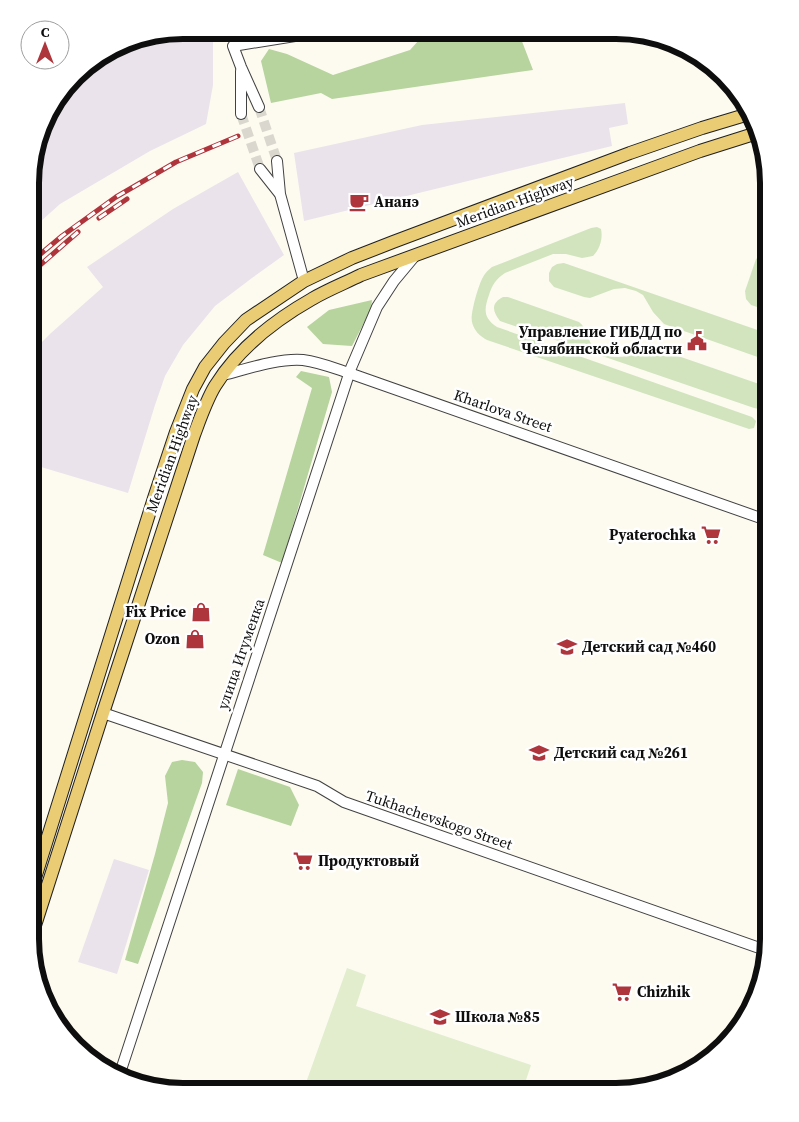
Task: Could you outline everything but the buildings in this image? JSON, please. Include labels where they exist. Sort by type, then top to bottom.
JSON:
[{"type":"main road","name":"Meridian Highway","points":[[39,865],[154,498],[182,417],[193,389],[205,367],[246,320],[304,281],[352,258],[630,153],[743,116]]},
{"type":"main road","name":"Meridian Highway","points":[[39,913],[194,436],[215,387],[240,354],[272,325],[312,299],[360,276],[700,151],[752,135]]},
{"type":"street","points":[[260,107],[241,68],[233,46],[276,39]]},
{"type":"street","points":[[241,68],[241,114]]},
{"type":"street","points":[[277,160],[280,194],[304,281]]},
{"type":"street","points":[[260,169],[280,194]]},
{"type":"street","name":"улица Игуменка","points":[[121,1069],[349,373],[377,307],[394,281],[414,257]]},
{"type":"street","name":"Kharlova Street","points":[[223,376],[292,360],[316,363],[760,518]]},
{"type":"street","name":"Tukhachevskogo Street","points":[[103,713],[317,786],[344,802],[760,948]]},
{"type":"shaded area","points":[[174,39],[213,39],[213,85],[206,124],[150,151],[60,204],[39,223],[40,164],[46,137],[58,111],[75,88],[103,63],[137,46]]},
{"type":"shaded area","points":[[625,103],[628,124],[609,128],[612,146],[304,221],[294,153],[422,125]]},
{"type":"shaded area","points":[[238,172],[284,255],[215,306],[183,345],[165,376],[128,493],[39,466],[39,345],[103,287],[87,267],[173,209]]},
{"type":"shaded area","points":[[114,859],[149,870],[117,974],[78,962]]},
{"type":"green space","points":[[521,39],[533,70],[332,99],[321,93],[271,103],[261,61],[269,49],[287,54],[333,75],[410,50],[419,40]]},
{"type":"green space","points":[[597,227],[601,229],[602,233],[599,247],[593,256],[582,258],[566,254],[553,254],[505,273],[499,278],[492,288],[486,305],[487,317],[492,324],[752,417],[756,421],[754,428],[749,429],[487,340],[476,331],[473,325],[472,313],[478,288],[486,272],[492,267]]},
{"type":"green space","points":[[760,256],[760,308],[751,305],[746,299],[745,291],[756,259]]},
{"type":"green space","points":[[564,263],[760,331],[760,358],[664,324],[653,312],[643,295],[636,291],[625,288],[614,289],[590,298],[554,287],[549,281],[549,273],[552,267]]},
{"type":"green space","points":[[508,297],[579,322],[584,328],[592,346],[603,354],[623,357],[655,348],[760,384],[760,408],[500,321],[494,311],[496,302],[499,299]]},
{"type":"green space","points":[[372,300],[371,309],[352,346],[323,344],[307,327],[329,310]]},
{"type":"green space","points":[[301,371],[329,377],[332,392],[282,563],[263,555],[312,388],[296,377]]},
{"type":"green space","points":[[182,760],[195,762],[203,772],[202,783],[138,964],[125,960],[168,803],[165,776],[172,762]]},
{"type":"green space","points":[[238,769],[290,787],[299,805],[291,826],[226,805]]},
{"type":"green space","points":[[347,968],[366,975],[356,1006],[531,1065],[525,1083],[306,1083]]},
{"type":"tunnel","points":[[259,107],[277,161]]},
{"type":"tunnel","points":[[241,114],[260,169]]},
{"type":"railway","points":[[39,255],[116,197],[176,162],[238,136]]},
{"type":"railway","points":[[99,218],[127,199]]},
{"type":"railway","points":[[39,266],[78,232]]},
{"type":"place","name":"Ананэ","points":[[359,202]]},
{"type":"place","name":"Управление ГИБДД по Челябинской области","points":[[697,341]]},
{"type":"place","name":"Pyaterochka","points":[[711,535]]},
{"type":"place","name":"Fix Price","points":[[201,612]]},
{"type":"place","name":"Ozon","points":[[195,639]]},
{"type":"place","name":"Детский сад №460","points":[[567,647]]},
{"type":"place","name":"Детский сад №261","points":[[539,753]]},
{"type":"place","name":"Продуктовый","points":[[303,861]]},
{"type":"place","name":"Chizhik","points":[[622,992]]},
{"type":"place","name":"Школа №85","points":[[440,1017]]}]
